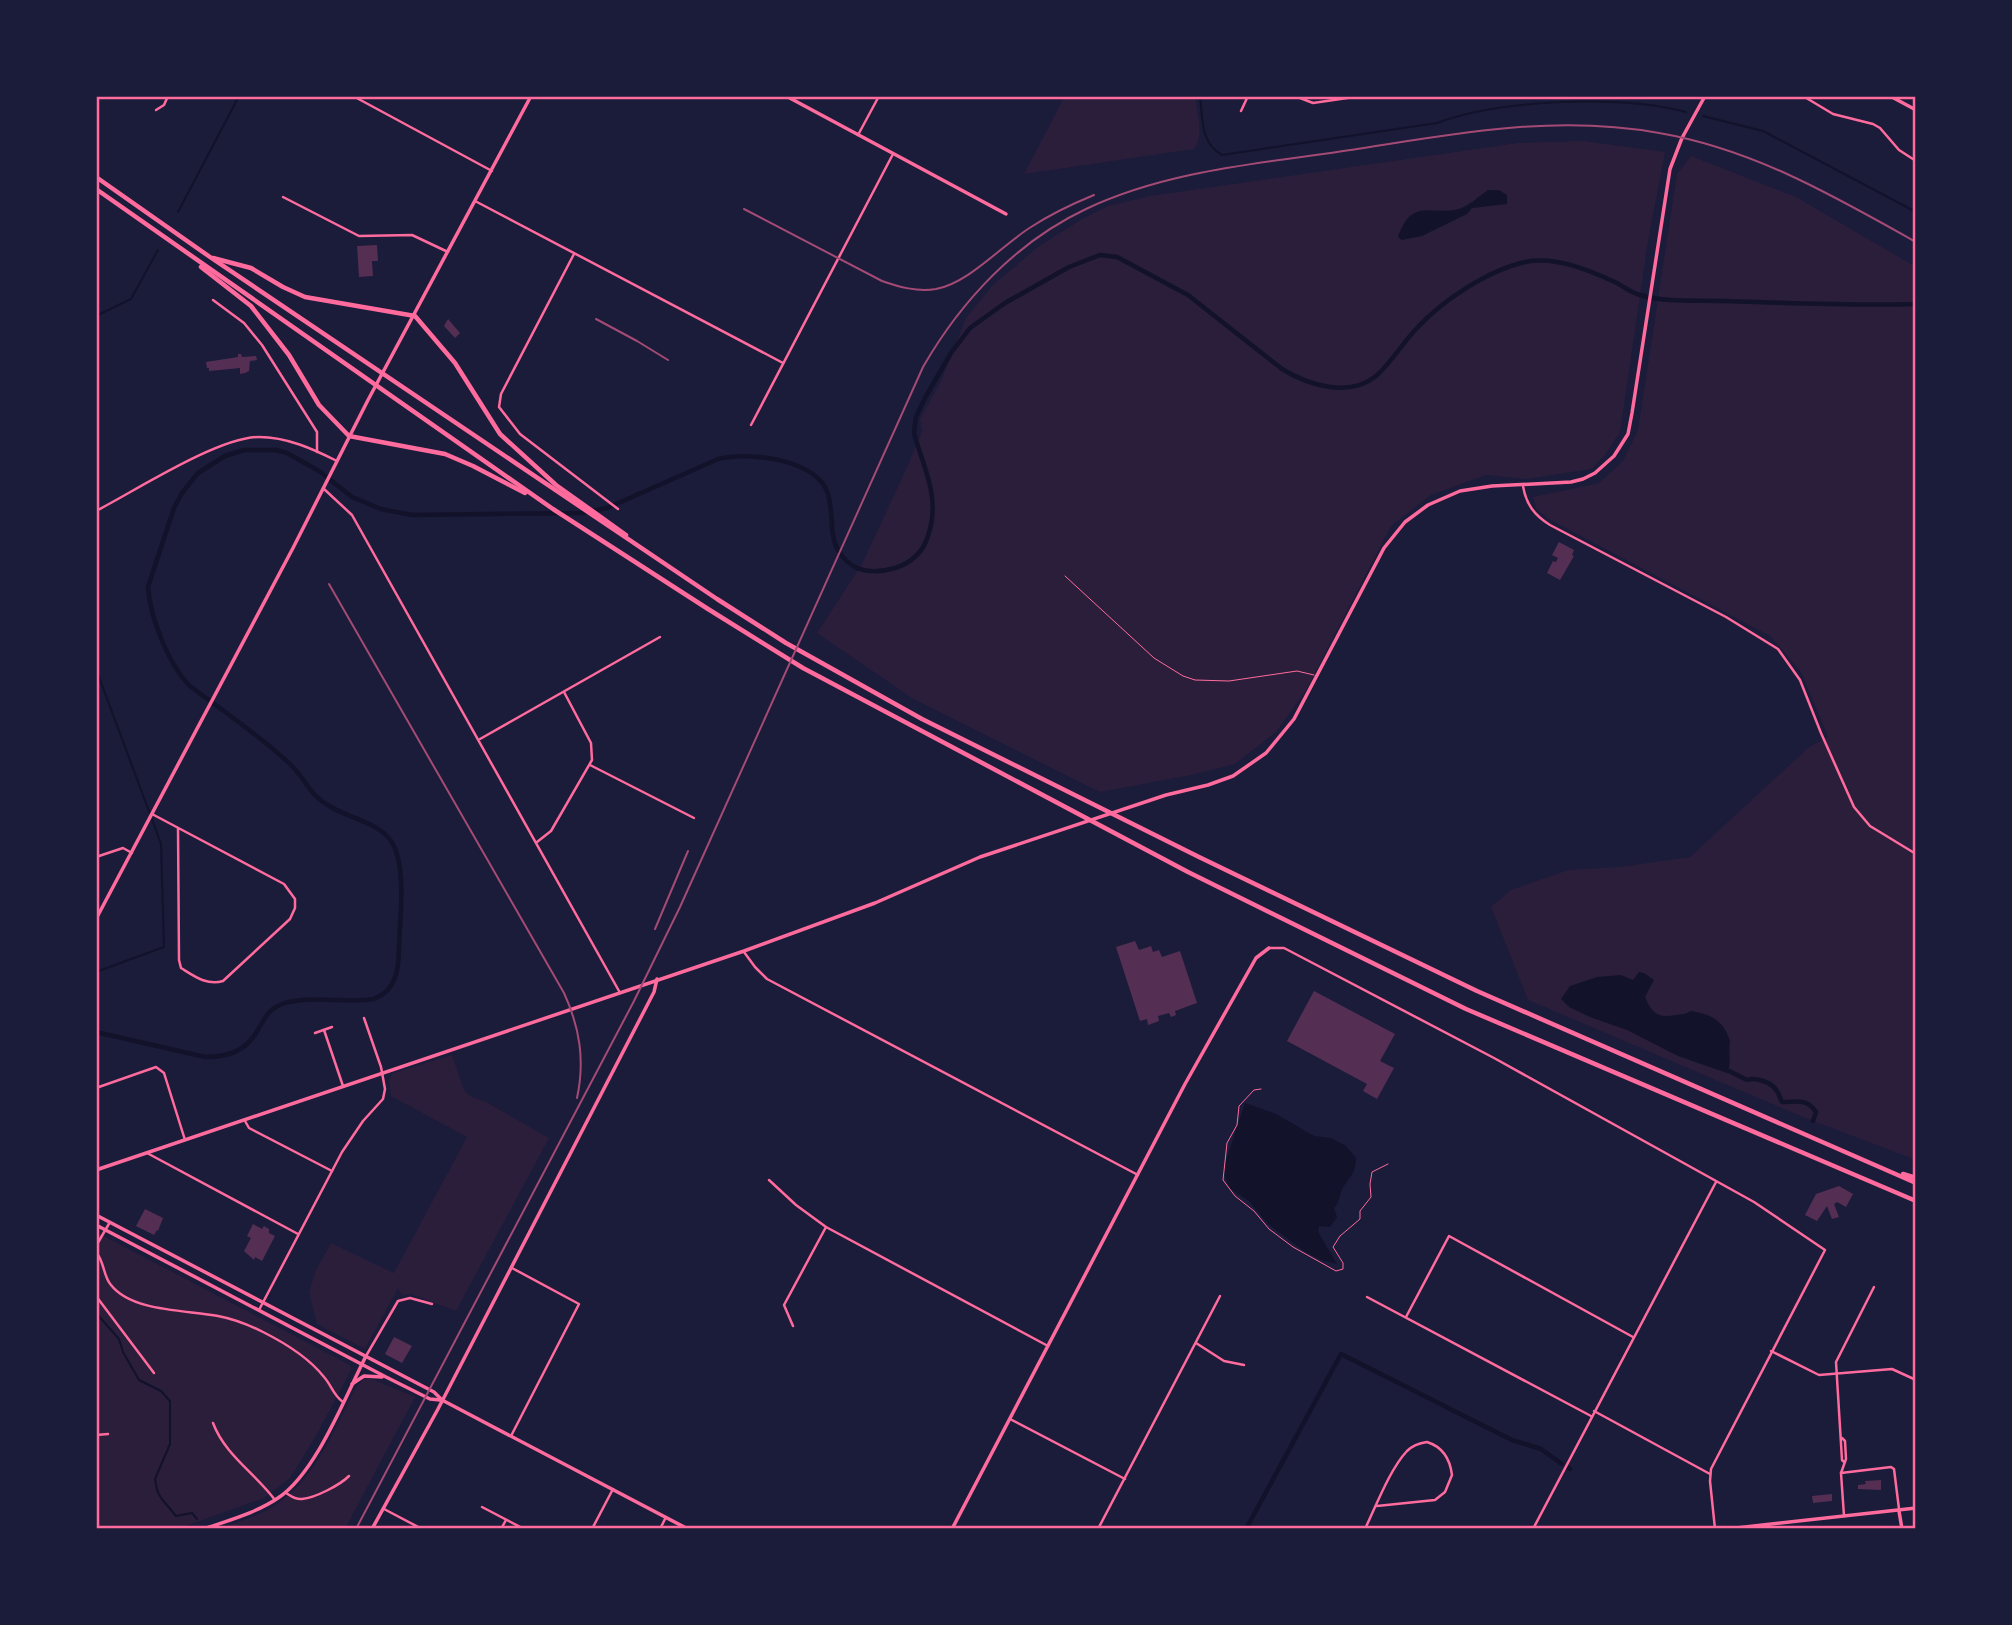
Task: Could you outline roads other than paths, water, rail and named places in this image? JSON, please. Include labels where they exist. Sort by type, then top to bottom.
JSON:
[{"type":"highway","points":[[96,177],[654,558],[786,643],[934,725],[1199,857],[1477,990],[1884,1169],[1916,1180]]},
{"type":"highway","points":[[96,189],[553,509]]},
{"type":"highway","points":[[153,230],[251,306],[289,355],[319,405],[349,436],[445,454],[506,482],[573,520],[803,668],[1188,872],[1466,1009],[1916,1201]]},
{"type":"highway","points":[[210,257],[251,268],[305,297],[415,316],[455,363],[499,433],[556,485],[654,558]]},
{"type":"street","points":[[156,110],[164,105],[168,96]]},
{"type":"street","points":[[353,96],[492,171]]},
{"type":"street","points":[[96,919],[531,96]]},
{"type":"street","points":[[786,96],[1006,214]]},
{"type":"street","points":[[858,135],[879,96]]},
{"type":"street","points":[[1241,111],[1248,96]]},
{"type":"street","points":[[1295,96],[1313,103],[1361,96]]},
{"type":"street","points":[[96,1170],[744,951],[867,906],[980,857],[1166,795],[1218,782],[1252,764],[1281,737],[1294,719],[1384,548],[1405,522],[1428,505],[1448,495],[1470,489],[1577,481],[1595,473],[1608,463],[1620,448],[1630,424],[1670,169],[1682,138],[1705,96]]},
{"type":"street","points":[[1803,96],[1833,114],[1880,128],[1899,150],[1916,161]]},
{"type":"street","points":[[1890,96],[1916,110]]},
{"type":"street","points":[[751,425],[893,154]]},
{"type":"street","points":[[283,197],[355,235],[370,238],[412,235],[448,252]]},
{"type":"street","points":[[475,201],[783,363]]},
{"type":"street","points":[[575,253],[499,398],[500,411],[520,433],[618,509]]},
{"type":"street","points":[[214,300],[244,323],[262,345],[317,432],[317,452]]},
{"type":"street","points":[[96,511],[219,447],[236,441],[261,437],[283,440],[337,461]]},
{"type":"street","points":[[1523,486],[1533,512],[1550,525],[1771,642],[1800,680],[1854,807],[1870,826],[1916,854]]},
{"type":"street","points":[[323,488],[352,515],[620,991]]},
{"type":"street","points":[[480,739],[660,637]]},
{"type":"street","points":[[537,842],[551,831],[592,760],[591,743],[564,692]]},
{"type":"street","points":[[590,765],[694,818]]},
{"type":"street","points":[[152,814],[284,884],[295,899],[295,908],[290,919],[223,981],[216,983],[199,979],[181,968],[179,960],[178,828]]},
{"type":"street","points":[[96,857],[123,848],[132,853]]},
{"type":"street","points":[[952,1529],[1234,996],[1256,958],[1269,948],[1284,948],[1494,1058],[1756,1204],[1825,1250],[1710,1474],[1715,1529]]},
{"type":"street","points":[[744,951],[767,979],[1138,1175]]},
{"type":"street","points":[[372,1529],[442,1401],[657,988],[657,979]]},
{"type":"street","points":[[259,1310],[353,1135],[383,1099],[385,1089],[382,1073],[365,1018]]},
{"type":"street","points":[[315,1033],[332,1027]]},
{"type":"street","points":[[324,1030],[342,1086]]},
{"type":"street","points":[[96,1088],[159,1068],[164,1073],[185,1140]]},
{"type":"street","points":[[244,1119],[249,1128],[332,1171]]},
{"type":"street","points":[[147,1153],[299,1234]]},
{"type":"street","points":[[769,1180],[796,1205],[826,1227],[1048,1346]]},
{"type":"street","points":[[1532,1529],[1716,1181]]},
{"type":"street","points":[[96,1215],[434,1392],[442,1401]]},
{"type":"street","points":[[96,1247],[110,1223]]},
{"type":"street","points":[[96,1225],[386,1377],[430,1399],[442,1401],[688,1529]]},
{"type":"street","points":[[793,1326],[784,1305],[826,1227]]},
{"type":"street","points":[[1406,1317],[1449,1236],[1633,1337]]},
{"type":"street","points":[[96,1252],[104,1261],[109,1283],[124,1296],[153,1307],[218,1316],[247,1324],[277,1340],[314,1366],[328,1381],[335,1397],[343,1402]]},
{"type":"street","points":[[510,1268],[579,1304],[511,1436]]},
{"type":"street","points":[[1844,1516],[1841,1473],[1844,1462],[1836,1362],[1874,1287]]},
{"type":"street","points":[[96,1296],[154,1373]]},
{"type":"street","points":[[1098,1529],[1220,1296]]},
{"type":"street","points":[[1367,1297],[1710,1474]]},
{"type":"street","points":[[204,1529],[256,1510],[286,1493],[305,1471],[397,1301],[410,1298],[432,1304]]},
{"type":"street","points":[[1196,1343],[1224,1361],[1244,1365]]},
{"type":"street","points":[[1771,1351],[1819,1375],[1892,1370],[1916,1380]]},
{"type":"street","points":[[352,1384],[364,1376],[386,1377]]},
{"type":"street","points":[[1009,1419],[1125,1479]]},
{"type":"street","points":[[213,1423],[230,1451],[275,1500]]},
{"type":"street","points":[[96,1435],[107,1434]]},
{"type":"street","points":[[1365,1529],[1377,1506],[1399,1464],[1412,1447],[1420,1443],[1433,1444],[1445,1453],[1452,1475],[1442,1496],[1430,1502],[1377,1506]]},
{"type":"street","points":[[1841,1473],[1891,1467],[1894,1469],[1902,1529]]},
{"type":"street","points":[[286,1493],[300,1500],[342,1483],[349,1476]]},
{"type":"street","points":[[592,1529],[614,1489]]},
{"type":"street","points":[[482,1507],[524,1529]]},
{"type":"street","points":[[383,1508],[422,1529]]},
{"type":"street","points":[[1727,1529],[1916,1508]]},
{"type":"street","points":[[660,1529],[666,1517]]},
{"type":"street","points":[[501,1529],[506,1520]]},
{"type":"lane","points":[[1065,576],[1153,658],[1183,676],[1195,680],[1229,681],[1297,671],[1317,677]]},
{"type":"waterway","points":[[178,212],[239,96]]},
{"type":"waterway","points":[[1200,96],[1206,137],[1222,155],[1437,123],[1463,115],[1527,104],[1628,103],[1686,112]]},
{"type":"waterway","points":[[1703,116],[1763,131],[1916,212]]},
{"type":"waterway","points":[[96,316],[131,299],[158,250]]},
{"type":"waterway","points":[[96,1032],[205,1057],[222,1056],[249,1042],[276,1007],[297,1001],[374,999],[388,990],[397,970],[401,877],[396,851],[391,841],[371,825],[323,802],[280,755],[190,686],[168,654],[152,613],[148,587],[174,508],[198,473],[225,456],[244,450],[276,450],[287,453],[319,471],[352,497],[381,509],[412,515],[582,513],[607,508],[718,459],[763,457],[796,465],[822,482],[828,494],[834,542],[838,550],[853,566],[879,571],[895,568],[911,560],[920,552],[928,536],[932,522],[932,496],[914,433],[916,417],[951,353],[970,328],[1005,303],[1069,267],[1100,255],[1117,257],[1188,295],[1292,375],[1316,384],[1341,388],[1365,383],[1376,376],[1418,327],[1453,297],[1482,279],[1525,262],[1549,261],[1572,265],[1650,298],[1682,301],[1916,304]]},
{"type":"waterway","points":[[96,669],[150,814]]},
{"type":"waterway","points":[[96,972],[164,947],[161,844],[152,819]]},
{"type":"waterway","points":[[1729,1071],[1747,1080],[1767,1083],[1775,1088],[1782,1102],[1809,1105],[1816,1112],[1813,1121]]},
{"type":"waterway","points":[[96,1313],[119,1339],[123,1352],[139,1380],[161,1391],[170,1401],[170,1444],[155,1479],[157,1490],[176,1516],[192,1513],[197,1519]]},
{"type":"waterway","points":[[1246,1529],[1341,1354],[1512,1440],[1541,1449],[1562,1464]]},
{"type":"railway","points":[[356,1529],[634,1001],[680,907],[923,367],[973,297],[1014,256],[1036,238],[1086,209],[1116,196],[1178,178],[1209,171],[1458,134],[1577,125],[1659,133],[1727,150],[1792,176],[1916,242]]},
{"type":"railway","points":[[744,209],[882,281],[929,290],[961,279],[1031,227],[1094,195]]},
{"type":"railway","points":[[596,319],[668,360]]},
{"type":"railway","points":[[329,584],[564,993],[580,1045],[581,1071],[577,1098]]},
{"type":"railway","points":[[655,929],[688,851]]}]
